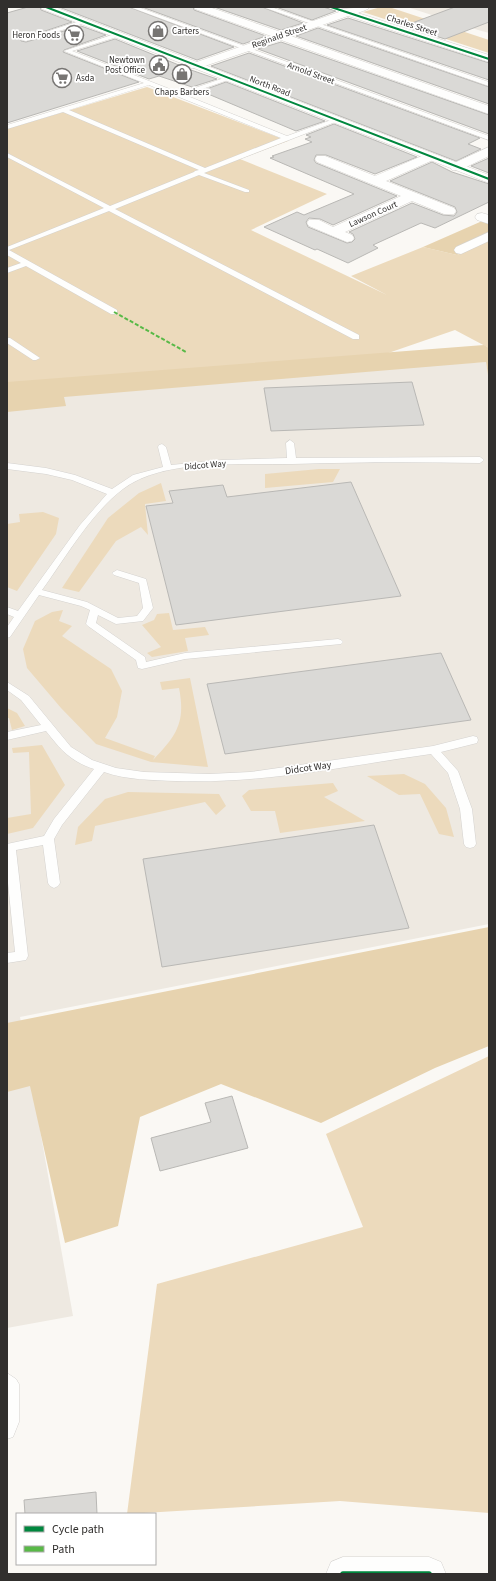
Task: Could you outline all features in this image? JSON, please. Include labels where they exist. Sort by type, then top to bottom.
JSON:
[{"type":"street","name":"North Road","points":[[46,7],[489,179]]},
{"type":"street","points":[[199,7],[489,110]]},
{"type":"street","name":"Charles Street","points":[[331,7],[489,59]]},
{"type":"street","name":"Reginald Street","points":[[195,66],[364,7]]},
{"type":"street","points":[[456,167],[489,151]]},
{"type":"street","name":"Lawson Court","points":[[338,152],[315,161],[375,181],[449,211]]},
{"type":"street","points":[[375,181],[429,156]]},
{"type":"street","name":"Lawson Court","points":[[333,232],[412,196]]},
{"type":"street","name":"Lawson Court","points":[[314,223],[351,240]]},
{"type":"street","points":[[460,250],[489,236]]},
{"type":"street","points":[[344,1574],[429,1574]]},
{"type":"lane","name":"Arnold Street","points":[[132,7],[489,138]]},
{"type":"lane","points":[[266,7],[489,84]]},
{"type":"lane","points":[[24,40],[83,22]]},
{"type":"lane","points":[[118,35],[67,51],[286,138]]},
{"type":"lane","points":[[180,95],[229,78]]},
{"type":"lane","points":[[7,127],[150,83]]},
{"type":"lane","points":[[64,110],[247,191]]},
{"type":"lane","points":[[7,249],[110,210],[200,171],[336,120]]},
{"type":"lane","points":[[7,155],[356,337]]},
{"type":"lane","points":[[7,252],[114,312]]},
{"type":"lane","points":[[7,271],[27,263]]},
{"type":"lane","points":[[7,340],[36,358]]},
{"type":"lane","points":[[290,443],[292,461]]},
{"type":"lane","points":[[162,447],[168,468]]},
{"type":"lane","name":"Didcot Way","points":[[7,635],[79,532],[106,499],[122,485],[143,475],[168,468],[231,462],[480,460]]},
{"type":"lane","points":[[7,466],[46,471],[76,478],[113,492]]},
{"type":"lane","points":[[37,592],[84,604],[116,621],[140,619],[148,608],[143,581],[118,573]]},
{"type":"lane","points":[[95,609],[91,624],[141,659],[142,666],[184,656],[338,642]]},
{"type":"lane","points":[[7,610],[20,616]]},
{"type":"lane","name":"Didcot Way","points":[[7,685],[25,698],[67,750],[88,763],[102,768],[116,772],[144,776],[209,778],[250,776],[433,750],[473,740]]},
{"type":"lane","points":[[7,736],[48,727]]},
{"type":"lane","points":[[433,750],[453,771],[466,808],[470,844]]},
{"type":"lane","points":[[54,884],[48,839],[58,822],[102,768]]},
{"type":"lane","points":[[7,958],[22,956],[10,847],[48,839]]},
{"type":"lane","points":[[7,1381],[11,1384],[12,1422],[7,1431]]},
{"type":"shaded area","points":[[381,7],[389,7],[489,40],[489,53],[363,12]]},
{"type":"shaded area","points":[[407,7],[489,7],[489,33],[478,30]]},
{"type":"shaded area","points":[[147,87],[288,141],[240,159],[327,194],[251,230],[387,295],[351,276],[423,247],[457,255],[489,241],[489,348],[455,330],[368,360],[7,384],[7,129]]},
{"type":"shaded area","points":[[489,218],[489,241],[457,255],[423,247]]},
{"type":"shaded area","points":[[484,345],[489,348],[489,382],[486,362],[64,397],[66,406],[7,412],[7,382]]},
{"type":"shaded area","points":[[486,362],[489,382],[489,924],[20,1017],[73,1316],[7,1328],[7,390]]},
{"type":"shaded area","points":[[319,469],[340,469],[333,482],[265,488],[265,474]]},
{"type":"shaded area","points":[[161,483],[166,501],[145,504],[148,535],[141,527],[116,541],[79,592],[62,588],[108,518],[139,493]]},
{"type":"shaded area","points":[[43,512],[59,518],[56,534],[17,591],[7,587],[7,524],[20,522],[19,514]]},
{"type":"shaded area","points":[[63,610],[59,621],[72,626],[62,636],[111,669],[122,691],[117,717],[105,738],[155,756],[153,760],[168,744],[173,736],[180,720],[181,711],[179,688],[162,690],[160,682],[190,678],[208,767],[151,762],[96,744],[61,708],[27,668],[23,649],[35,621],[52,612]]},
{"type":"shaded area","points":[[169,613],[173,630],[205,627],[209,635],[185,638],[188,651],[152,657],[147,653],[161,647],[142,625],[154,620],[157,614]]},
{"type":"shaded area","points":[[7,708],[17,713],[25,726],[12,730],[9,718],[7,718]]},
{"type":"shaded area","points":[[42,745],[65,785],[33,828],[7,834],[7,818],[31,814],[29,752],[13,753],[12,748]]},
{"type":"shaded area","points":[[404,774],[425,784],[446,808],[454,837],[439,834],[420,794],[399,795],[367,776]]},
{"type":"shaded area","points":[[333,783],[338,791],[324,797],[365,821],[280,833],[275,811],[251,811],[242,796],[249,790]]},
{"type":"shaded area","points":[[128,792],[219,794],[226,806],[216,815],[205,802],[95,826],[92,841],[75,845],[78,827],[105,799]]},
{"type":"shaded area","points":[[489,927],[489,1046],[435,1068],[321,1123],[221,1084],[140,1117],[118,1226],[65,1243],[30,1086],[7,1092],[7,1023]]},
{"type":"shaded area","points":[[489,1056],[489,1513],[340,1501],[127,1513],[157,1284],[363,1227],[326,1134]]},
{"type":"building","name":"Asda","points":[[28,7],[40,7],[41,10],[72,22],[21,39],[21,41],[26,42],[81,26],[106,35],[64,50],[63,52],[139,82],[7,123],[7,13]]},
{"type":"building","points":[[59,7],[129,7],[234,47],[197,60]]},
{"type":"building","points":[[142,7],[193,7],[194,10],[266,36],[243,44]]},
{"type":"building","points":[[214,7],[262,7],[303,23],[281,30]]},
{"type":"building","points":[[276,7],[323,7],[336,11],[312,20]]},
{"type":"building","points":[[455,7],[489,7],[489,22],[445,39],[404,26]]},
{"type":"building","points":[[348,18],[489,63],[489,80],[327,25]]},
{"type":"building","points":[[318,28],[489,87],[489,104],[296,36]]},
{"type":"building","points":[[115,39],[217,79],[192,87],[159,76],[149,79],[77,51]]},
{"type":"building","points":[[281,42],[489,115],[489,134],[258,49]]},
{"type":"building","points":[[249,53],[480,138],[468,144],[481,149],[456,161],[211,66]]},
{"type":"building","points":[[226,82],[325,121],[296,131],[201,91]]},
{"type":"building","points":[[334,124],[417,157],[375,174],[326,155],[316,155],[314,160],[316,163],[397,196],[333,225],[320,219],[309,218],[306,222],[308,227],[347,243],[352,242],[355,239],[353,234],[349,232],[412,203],[443,215],[454,216],[457,212],[455,207],[390,181],[432,162],[452,172],[489,184],[489,202],[435,228],[421,223],[373,245],[378,248],[348,263],[264,227],[297,212],[304,215],[354,194],[270,158],[312,142],[305,139],[311,137],[306,135]]},
{"type":"building","points":[[489,158],[489,173],[471,166]]},
{"type":"building","points":[[412,382],[424,425],[271,431],[264,388]]},
{"type":"building","points":[[351,482],[401,596],[176,625],[146,506],[173,503],[169,491],[223,485],[227,497]]},
{"type":"building","points":[[441,653],[471,720],[225,754],[207,684]]},
{"type":"building","points":[[374,825],[409,928],[162,967],[143,859]]},
{"type":"building","points":[[232,1096],[248,1148],[160,1171],[151,1138],[211,1122],[205,1103]]},
{"type":"building","points":[[96,1492],[97,1513],[25,1513],[24,1500]]},
{"type":"marked path","points":[[114,312],[186,352]]},
{"type":"cycle path","points":[[46,7],[489,179]]},
{"type":"cycle path","points":[[331,7],[489,59]]},
{"type":"cycle path","points":[[343,1574],[429,1574]]},
{"type":"place","name":"Carters","points":[[158,31]]},
{"type":"place","name":"Heron Foods","points":[[74,35]]},
{"type":"place","name":"Newtown Post Office","points":[[159,65]]},
{"type":"place","name":"Chaps Barbers","points":[[182,74]]},
{"type":"place","name":"Asda","points":[[62,78]]}]
